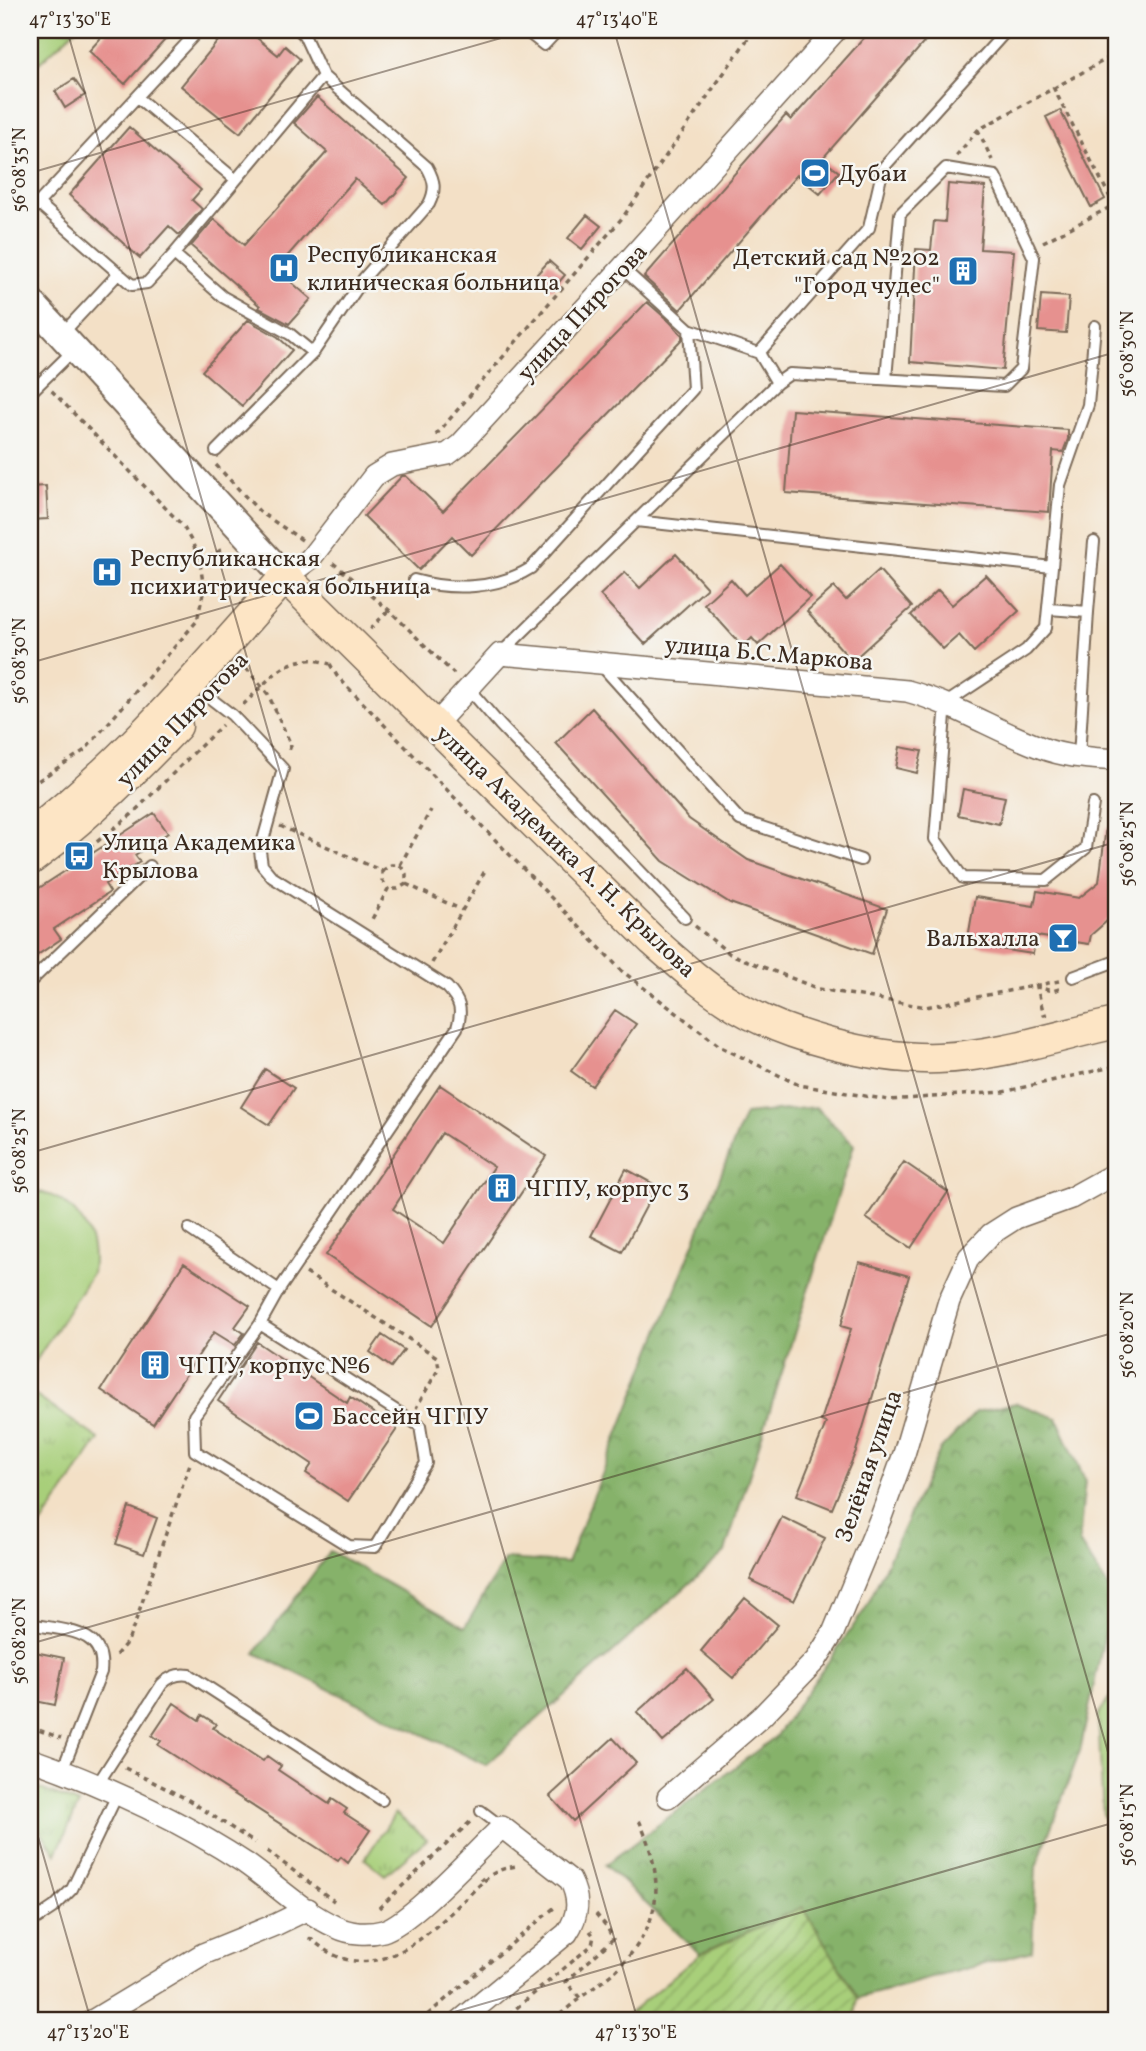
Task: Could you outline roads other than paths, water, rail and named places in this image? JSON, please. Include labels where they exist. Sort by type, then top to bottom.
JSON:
[{"type":"main road","name":"улица Пирогова","points":[[30,860],[128,777],[206,695],[292,584]]},
{"type":"main road","name":"улица Пирогова","points":[[30,835],[96,779],[292,584]]},
{"type":"main road","name":"улица Академика А. Н. Крылова","points":[[292,584],[662,949],[730,1003],[774,1024],[832,1044],[889,1055],[938,1058],[1000,1050],[1116,1023]]},
{"type":"street","name":"улица Пирогова","points":[[292,584],[310,552],[374,476],[392,465],[448,454],[460,445],[836,30]]},
{"type":"street","points":[[30,301],[292,584]]},
{"type":"street","points":[[436,724],[464,684],[500,654]]},
{"type":"street","name":"улица Б.С.Маркова","points":[[500,654],[907,691],[946,704],[1042,748],[1079,757],[1116,760]]},
{"type":"street","name":"Зелёная улица","points":[[668,1797],[762,1716],[816,1660],[833,1633],[904,1454],[948,1301],[970,1257],[991,1234],[1016,1218],[1071,1198],[1116,1172]]},
{"type":"street","points":[[30,1759],[118,1793],[208,1840],[246,1864],[323,1921],[340,1929],[370,1934],[384,1931],[407,1918],[502,1827],[570,1880],[578,1903],[576,1915],[567,1933],[460,2021]]},
{"type":"street","points":[[92,2021],[203,1954],[308,1909]]},
{"type":"lane","points":[[198,30],[34,207],[132,285],[147,284],[323,76]]},
{"type":"lane","points":[[215,457],[313,352],[364,278],[429,204],[435,192],[434,179],[427,167],[323,76],[304,35],[299,30]]},
{"type":"lane","points":[[525,30],[544,45],[558,30]]},
{"type":"lane","points":[[759,353],[869,228],[883,168],[1007,30]]},
{"type":"lane","points":[[137,97],[236,180]]},
{"type":"lane","points":[[500,654],[777,383],[790,374],[1004,386],[1021,369],[1034,258],[995,176],[946,168],[900,214],[886,379]]},
{"type":"lane","points":[[174,254],[223,298],[290,334],[313,352]]},
{"type":"lane","points":[[622,268],[689,329],[759,353],[777,383]]},
{"type":"lane","points":[[30,393],[119,273]]},
{"type":"lane","points":[[1093,804],[1086,848],[1046,880],[963,878],[935,839],[946,704],[1026,650],[1046,628],[1060,485],[1088,405],[1095,326]]},
{"type":"lane","points":[[414,580],[433,586],[484,585],[516,577],[531,568],[693,389],[689,329]]},
{"type":"lane","points":[[636,521],[1052,567]]},
{"type":"lane","points":[[1079,757],[1094,542]]},
{"type":"lane","points":[[1049,609],[1088,612]]},
{"type":"lane","points":[[601,665],[740,820],[861,860]]},
{"type":"lane","points":[[464,684],[500,726],[685,918]]},
{"type":"lane","points":[[206,695],[232,715],[283,769],[260,851],[262,865],[272,877],[447,987],[457,998],[462,1013],[457,1028],[279,1290],[260,1324],[194,1416],[195,1451],[349,1546],[375,1547],[426,1463],[421,1426],[260,1324]]},
{"type":"lane","points":[[30,982],[150,866]]},
{"type":"lane","points":[[1073,977],[1116,961]]},
{"type":"lane","points":[[189,1229],[279,1290]]},
{"type":"lane","points":[[30,1624],[88,1636],[100,1652],[102,1672],[62,1770]]},
{"type":"lane","points":[[97,1785],[162,1684],[174,1675],[189,1675],[382,1800]]},
{"type":"lane","points":[[30,1923],[54,1908],[72,1889],[118,1793]]},
{"type":"lane","points":[[481,1811],[502,1827]]},
{"type":"place","name":"Дубаи","points":[[815,173]]},
{"type":"place","name":"Республиканская клиническая больница","points":[[284,268]]},
{"type":"place","name":"Детский сад №202 \"Город чудес\"","points":[[963,271]]},
{"type":"place","name":"Республиканская психиатрическая больница","points":[[107,572]]},
{"type":"place","name":"Улица Академика Крылова","points":[[79,856]]},
{"type":"place","name":"Вальхалла","points":[[1063,938]]},
{"type":"place","name":"ЧГПУ, корпус 3","points":[[502,1188]]},
{"type":"place","name":"ЧГПУ, корпус №6","points":[[155,1365]]},
{"type":"place","name":"Бассейн ЧГПУ","points":[[309,1416]]}]
